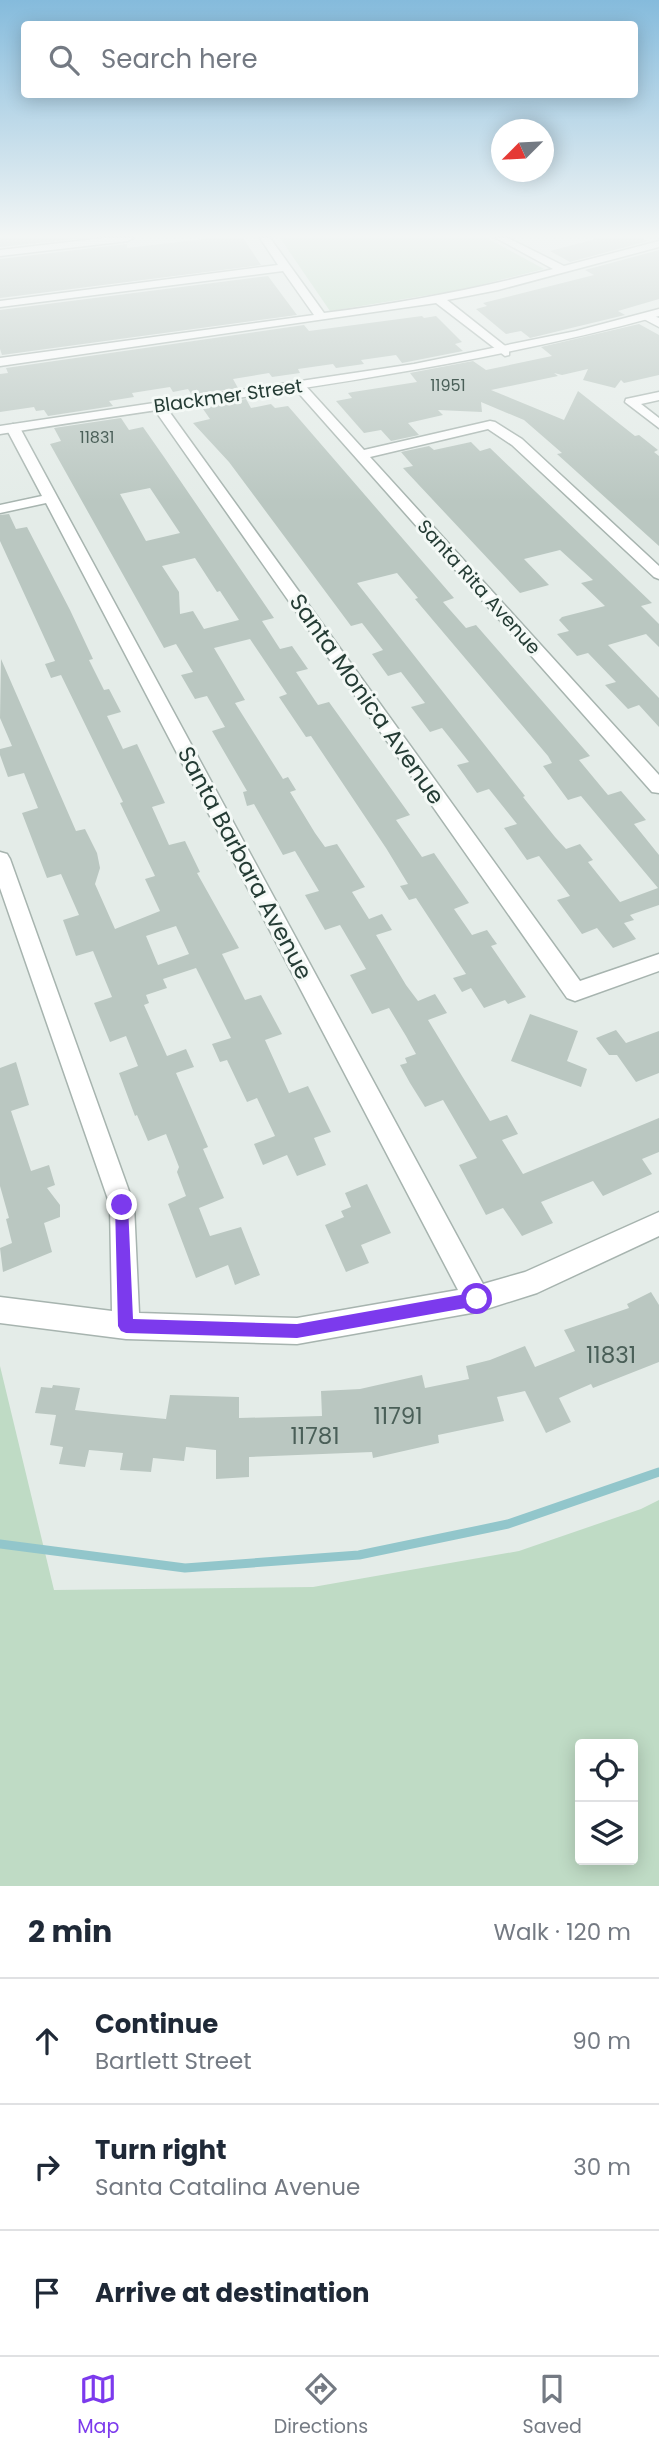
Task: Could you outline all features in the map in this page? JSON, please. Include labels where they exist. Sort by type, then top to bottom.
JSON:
[{"type":"street","points":[[0,362],[257,326]]},
{"type":"street","points":[[473,326],[505,352]]},
{"type":"street","name":"Blackmer Street","points":[[6,429],[299,386],[505,352],[611,326]]},
{"type":"street","name":"Santa Rita Avenue","points":[[299,386],[659,787]]},
{"type":"street","points":[[659,396],[631,402],[659,424]]},
{"type":"street","name":"Santa Monica Avenue","points":[[158,406],[575,992],[659,962]]},
{"type":"street","points":[[361,455],[490,425],[517,442],[659,574]]},
{"type":"street","name":"Santa Barbara Avenue","points":[[6,429],[50,498],[477,1299]]},
{"type":"street","points":[[0,509],[50,498]]},
{"type":"street","points":[[0,859],[122,1205],[126,1326]]},
{"type":"street","points":[[0,1310],[126,1326],[297,1331],[477,1299],[528,1284],[659,1224]]},
{"type":"green space","points":[[0,1366],[54,1590],[313,1587],[519,1551],[641,1509],[659,1500],[659,1886],[0,1886]]},
{"type":"building","points":[[0,326],[216,326],[2,355]]},
{"type":"building","points":[[297,326],[305,326],[309,331],[347,326],[446,326],[462,342],[455,344],[463,351],[402,363],[396,355],[361,360],[364,364],[336,368],[333,364],[298,369],[300,373],[272,377],[269,373],[233,379],[238,388],[192,395],[188,389],[173,392],[170,387],[132,393],[134,397],[109,401],[113,406],[48,416],[44,410],[36,411],[34,407],[0,412],[0,374],[8,373],[6,368]]},
{"type":"building","points":[[496,326],[580,326],[530,338],[521,331],[506,334]]},
{"type":"building","points":[[630,326],[643,326],[659,335],[659,375],[624,383],[621,380],[615,388],[583,380],[588,369],[562,375],[554,373],[558,376],[491,390],[564,420],[578,391],[635,436],[639,435],[658,450],[654,452],[659,456],[659,546],[557,454],[562,453],[524,420],[481,402],[482,412],[438,410],[443,415],[408,423],[419,435],[391,441],[381,430],[364,433],[336,401],[352,398],[348,393],[417,382],[410,373],[473,361],[486,370],[552,356],[541,347]]},
{"type":"building","points":[[246,399],[251,408],[271,404],[275,408],[288,406],[454,598],[443,602],[466,628],[476,625],[590,756],[579,760],[608,795],[621,791],[646,820],[634,824],[659,855],[659,905],[630,915],[634,920],[624,923],[636,939],[613,948],[597,928],[582,934],[557,900],[570,896],[539,856],[527,860],[504,828],[517,824],[489,789],[477,793],[457,765],[469,762],[442,728],[430,732],[411,707],[425,703],[401,672],[388,676],[372,654],[383,650],[362,623],[351,626],[229,462],[193,423],[210,419],[201,406]],"holes":[[[397,573],[418,598],[415,599],[548,756],[552,763],[543,766],[568,800],[581,796],[658,888],[620,902],[588,862],[593,860],[580,844],[566,849],[357,583]]]},
{"type":"building","points":[[121,418],[129,430],[143,427],[274,618],[262,621],[280,649],[292,646],[308,669],[296,672],[318,705],[329,702],[410,815],[396,820],[422,857],[434,853],[469,903],[454,909],[472,935],[487,930],[497,944],[491,946],[526,997],[508,1004],[505,1000],[484,1008],[471,988],[462,992],[453,978],[466,974],[416,898],[409,900],[400,886],[408,884],[311,736],[306,737],[279,697],[287,694],[250,639],[214,648],[245,700],[235,703],[283,779],[288,777],[296,790],[290,792],[315,833],[325,847],[337,844],[365,887],[352,892],[369,919],[382,914],[392,930],[376,935],[406,985],[418,1001],[435,994],[447,1013],[428,1020],[490,1121],[507,1115],[518,1134],[502,1140],[523,1174],[659,1118],[659,1152],[642,1159],[652,1174],[603,1196],[593,1181],[541,1202],[553,1223],[522,1236],[503,1208],[486,1215],[459,1165],[477,1158],[443,1100],[425,1107],[400,1065],[407,1063],[405,1058],[416,1054],[406,1036],[389,1008],[372,1014],[350,975],[366,969],[340,925],[325,930],[305,895],[319,891],[295,851],[283,855],[254,804],[247,806],[243,792],[247,791],[212,731],[225,727],[207,696],[195,699],[181,675],[193,672],[176,644],[164,648],[50,444],[61,441],[54,428]],"holes":[[[150,488],[180,533],[146,541],[120,494]],[[195,558],[217,592],[220,591],[239,620],[204,629],[193,611],[180,614],[179,592],[162,566]]]},
{"type":"building","points":[[471,442],[480,451],[490,448],[652,603],[641,606],[659,624],[659,647],[646,634],[608,645],[659,698],[659,727],[639,705],[628,709],[605,685],[616,682],[588,653],[577,656],[557,634],[569,631],[559,620],[562,617],[605,606],[581,583],[593,580],[560,550],[524,559],[549,585],[520,593],[403,468],[413,466],[401,452],[429,446],[434,450]]},
{"type":"building","points":[[9,514],[16,529],[27,527],[70,610],[104,690],[109,689],[121,712],[107,716],[123,749],[137,744],[165,803],[152,807],[169,845],[185,841],[200,872],[197,873],[239,948],[222,954],[245,1000],[261,995],[282,1034],[265,1040],[289,1093],[308,1086],[331,1132],[314,1138],[326,1165],[297,1176],[287,1155],[263,1165],[254,1144],[275,1136],[257,1098],[247,1102],[227,1060],[220,1062],[212,1044],[231,1038],[196,968],[163,979],[167,988],[146,995],[149,1003],[144,1005],[167,1056],[186,1049],[194,1067],[176,1073],[208,1147],[203,1149],[224,1198],[199,1208],[210,1236],[241,1227],[260,1275],[235,1285],[228,1265],[196,1278],[168,1204],[186,1196],[177,1172],[179,1167],[166,1134],[148,1141],[137,1115],[135,1116],[119,1073],[138,1066],[126,1036],[110,1042],[94,1003],[112,997],[93,951],[76,956],[63,920],[79,915],[61,874],[47,878],[22,813],[38,808],[24,773],[8,777],[0,755],[0,749],[12,746],[0,718],[1,659],[76,831],[85,829],[97,853],[100,868],[95,884],[115,929],[160,911],[145,879],[155,876],[120,803],[123,802],[61,675],[51,678],[45,664],[55,661],[0,541],[0,515]],"holes":[[[176,926],[189,954],[158,965],[146,936]]]},
{"type":"building","points":[[530,1014],[578,1031],[567,1061],[587,1069],[581,1087],[511,1061]]},
{"type":"building","points":[[616,1030],[626,1043],[659,1031],[659,1073],[636,1082],[617,1055],[609,1055],[596,1038]]},
{"type":"building","points":[[16,1062],[29,1105],[11,1111],[31,1171],[49,1165],[55,1185],[47,1188],[60,1205],[60,1217],[44,1223],[52,1252],[3,1272],[0,1248],[12,1243],[6,1219],[9,1218],[0,1186],[0,1068]]},
{"type":"building","points":[[367,1184],[391,1233],[361,1245],[369,1263],[346,1272],[325,1225],[344,1217],[341,1211],[351,1207],[345,1193]]},
{"type":"building","points":[[651,1292],[659,1305],[659,1362],[593,1388],[591,1384],[559,1398],[571,1422],[546,1433],[525,1391],[497,1397],[504,1421],[438,1435],[439,1443],[373,1458],[372,1452],[249,1457],[249,1477],[216,1479],[216,1450],[186,1447],[184,1461],[153,1458],[151,1472],[120,1470],[123,1453],[89,1450],[85,1467],[59,1464],[63,1447],[50,1445],[56,1415],[35,1413],[41,1387],[52,1388],[53,1385],[80,1388],[75,1410],[166,1419],[170,1395],[239,1397],[239,1418],[322,1416],[321,1391],[360,1389],[422,1375],[425,1388],[469,1379],[466,1366],[525,1346],[535,1367],[575,1351],[564,1330],[629,1308],[627,1304]]},
{"type":"waterway","points":[[0,1544],[185,1568],[359,1555],[508,1524],[659,1472]]},
{"type":"route","points":[[122,1205],[126,1326],[297,1331],[477,1299]]}]
